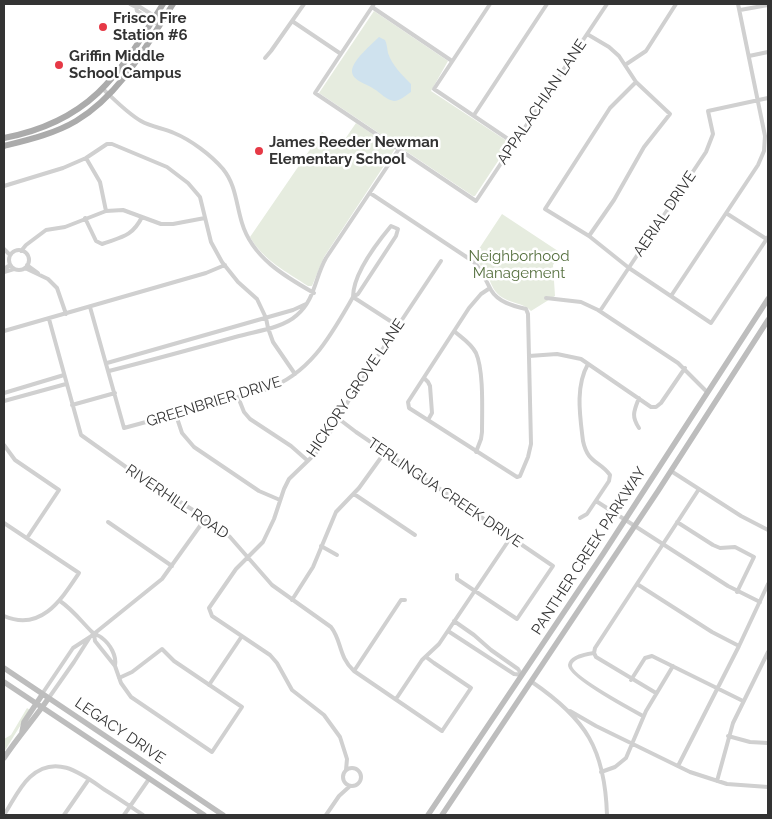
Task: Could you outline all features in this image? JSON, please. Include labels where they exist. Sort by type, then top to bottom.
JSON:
[{"type":"main road","points":[[4,138],[27,132],[73,113],[104,89],[163,4]]},
{"type":"main road","points":[[4,146],[50,133],[75,122],[110,95],[124,78],[173,4]]},
{"type":"main road","points":[[132,51],[139,56]]},
{"type":"main road","name":"PANTHER CREEK PARKWAY","points":[[428,815],[625,519],[768,299]]},
{"type":"main road","name":"PANTHER CREEK PARKWAY","points":[[442,815],[635,526],[717,398],[766,328],[768,320]]},
{"type":"main road","points":[[707,392],[717,398]]},
{"type":"main road","points":[[660,465],[671,471]]},
{"type":"main road","name":"LEGACY DRIVE","points":[[4,668],[223,815]]},
{"type":"main road","points":[[522,675],[532,682]]},
{"type":"main road","name":"LEGACY DRIVE","points":[[4,682],[204,815]]},
{"type":"main road","points":[[4,758],[22,732],[28,727],[39,706],[42,695]]},
{"type":"main road","points":[[39,706],[48,699]]},
{"type":"main road","points":[[149,779],[155,770]]},
{"type":"street","points":[[130,4],[140,7],[161,23]]},
{"type":"street","points":[[264,58],[304,4]]},
{"type":"street","points":[[490,4],[434,89],[514,143]]},
{"type":"street","points":[[474,115],[547,4]]},
{"type":"street","name":"APPALACHIAN LANE","points":[[398,149],[476,201],[607,4]]},
{"type":"street","points":[[625,65],[646,51],[676,4]]},
{"type":"street","points":[[671,296],[758,165],[764,151],[765,136],[738,4]]},
{"type":"street","points":[[740,10],[768,5]]},
{"type":"street","points":[[109,372],[268,328],[296,316],[306,306],[306,303],[314,293],[320,269],[326,258],[398,149],[315,93],[373,6],[452,61]]},
{"type":"street","points":[[292,21],[341,54]]},
{"type":"street","points":[[587,34],[609,47],[625,65],[636,82],[670,114],[644,147],[614,200],[588,236]]},
{"type":"street","points":[[749,56],[768,52]]},
{"type":"street","points":[[636,82],[610,108],[545,209],[588,236],[629,268],[712,323],[768,238],[726,213]]},
{"type":"street","points":[[104,89],[131,115],[190,142],[221,168],[230,180],[234,190],[242,225],[252,247],[270,265],[314,293]]},
{"type":"street","points":[[758,100],[768,98]]},
{"type":"street","name":"AERIAL DRIVE","points":[[600,312],[706,152],[713,134],[708,111],[758,100]]},
{"type":"street","points":[[4,186],[86,158],[107,144],[112,144],[167,167],[188,183],[200,196],[210,242],[238,282],[257,299],[266,318],[273,342],[295,374]]},
{"type":"street","points":[[86,158],[100,182],[106,210]]},
{"type":"street","points":[[370,193],[481,269],[490,288],[501,300],[513,306],[526,309],[528,314],[531,444],[520,476],[517,477],[511,475],[409,408],[408,405],[408,402],[454,332],[481,294],[490,288]]},
{"type":"street","points":[[22,251],[32,240],[46,230],[64,227],[106,210],[123,210],[161,224],[174,224],[205,218]]},
{"type":"street","points":[[85,218],[96,241],[102,244],[130,234],[142,217]]},
{"type":"street","name":"GREENBRIER DRIVE","points":[[115,393],[124,428],[272,387],[295,374],[320,351],[353,297],[358,294],[396,236],[398,229],[395,227],[391,226],[370,255],[357,277],[353,288],[353,297]]},
{"type":"street","points":[[4,249],[10,257],[10,264],[14,269]]},
{"type":"street","points":[[10,257],[15,251],[22,251],[28,256],[26,267]]},
{"type":"street","points":[[4,254],[10,257]]},
{"type":"street","points":[[370,255],[380,261]]},
{"type":"street","name":"HICKORY GROVE LANE","points":[[242,636],[212,616],[209,608],[234,572],[266,539],[289,479],[316,453],[441,261]]},
{"type":"street","points":[[4,271],[10,264]]},
{"type":"street","points":[[4,331],[206,273],[225,265]]},
{"type":"street","points":[[4,271],[20,270],[26,267]]},
{"type":"street","points":[[26,267],[48,279],[57,288],[66,314]]},
{"type":"street","points":[[353,297],[398,326]]},
{"type":"street","points":[[546,298],[581,302],[600,312],[684,368],[707,392]]},
{"type":"street","points":[[107,364],[266,318],[306,303]]},
{"type":"street","points":[[72,405],[115,393],[90,307]]},
{"type":"street","points":[[282,313],[283,322]]},
{"type":"street","name":"RIVERHILL ROAD","points":[[49,319],[81,436],[225,532],[272,584],[330,626],[336,636],[342,656],[354,671],[442,730],[471,688],[426,657]]},
{"type":"street","points":[[233,327],[235,337]]},
{"type":"street","points":[[454,332],[468,342],[476,353],[480,366],[482,432],[476,452]]},
{"type":"street","points":[[529,356],[567,355],[581,359],[651,407],[656,407],[661,403],[684,368]]},
{"type":"street","points":[[580,518],[587,514],[610,475],[591,460],[584,448],[580,385],[588,364]]},
{"type":"street","points":[[4,393],[64,375]]},
{"type":"street","points":[[424,378],[430,386],[432,413],[428,420]]},
{"type":"street","points":[[4,401],[66,384]]},
{"type":"street","points":[[238,397],[248,417],[291,446],[308,461]]},
{"type":"street","points":[[639,398],[634,409],[634,420],[639,428]]},
{"type":"street","points":[[176,415],[182,433],[194,447],[259,491],[280,500]]},
{"type":"street","name":"TERLINGUA CREEK DRIVE","points":[[339,419],[553,566],[517,619],[475,591]]},
{"type":"street","points":[[4,445],[15,460],[59,490],[27,538]]},
{"type":"street","points":[[292,600],[313,567],[336,512],[354,494],[385,452]]},
{"type":"street","points":[[671,471],[750,521],[768,530]]},
{"type":"street","points":[[656,693],[631,680],[596,657],[594,653],[595,648],[699,489]]},
{"type":"street","points":[[354,494],[415,535]]},
{"type":"street","points":[[596,501],[737,592],[760,602]]},
{"type":"street","points":[[42,695],[67,656],[76,646],[155,587],[205,518]]},
{"type":"street","points":[[108,522],[172,566]]},
{"type":"street","points":[[677,522],[713,545],[720,548],[735,547],[754,557],[737,592]]},
{"type":"street","points":[[4,523],[79,573],[60,601],[47,614],[30,620],[12,620],[4,616]]},
{"type":"street","points":[[396,699],[426,657],[437,647],[511,537]]},
{"type":"street","points":[[321,546],[337,555]]},
{"type":"street","points":[[457,575],[457,579],[475,591]]},
{"type":"street","points":[[637,584],[712,632],[739,646]]},
{"type":"street","points":[[678,766],[768,584]]},
{"type":"street","points":[[354,671],[401,600],[405,600]]},
{"type":"street","points":[[60,601],[72,610],[94,634],[101,636],[110,647],[115,658],[115,666],[119,678],[126,690],[136,701],[212,752],[242,707],[171,659],[162,649],[132,672],[119,678]]},
{"type":"street","points":[[454,621],[518,669],[522,675]]},
{"type":"street","points":[[448,631],[514,674],[522,675]]},
{"type":"street","points":[[94,634],[95,642],[115,666]]},
{"type":"street","points":[[209,685],[242,636],[274,659],[290,687],[324,714],[340,737],[347,759],[339,796]]},
{"type":"street","points":[[48,699],[90,637]]},
{"type":"street","points":[[470,647],[477,637]]},
{"type":"street","points":[[716,781],[728,736],[743,701],[768,652]]},
{"type":"street","points":[[594,653],[581,656],[572,661],[570,665],[571,670],[605,694],[643,716]]},
{"type":"street","points":[[67,656],[75,661]]},
{"type":"street","points":[[631,680],[645,658],[650,656],[743,701]]},
{"type":"street","points":[[602,772],[616,767],[623,761],[633,744],[643,716],[673,666]]},
{"type":"street","points":[[532,682],[552,696],[591,730],[633,744],[678,766],[716,781],[738,786],[768,787]]},
{"type":"street","points":[[570,711],[591,730],[602,772],[607,815]]},
{"type":"street","points":[[728,736],[750,742],[768,743]]},
{"type":"street","points":[[326,815],[339,796],[350,786],[356,785],[360,780],[360,774],[347,759]]},
{"type":"street","points":[[4,815],[32,775],[46,768],[58,766],[74,769],[144,815]]},
{"type":"street","points":[[346,770],[352,768],[357,770]]},
{"type":"street","points":[[64,815],[89,779]]},
{"type":"street","points":[[124,815],[149,779]]},
{"type":"street","points":[[343,781],[350,786]]},
{"type":"green space","points":[[374,11],[448,61],[431,91],[510,143],[475,196],[319,93]]},
{"type":"green space","points":[[356,123],[395,149],[324,257],[312,286],[308,286],[269,259],[250,237],[322,132],[341,145]]},
{"type":"green space","name":"Neighborhood Management","points":[[502,214],[561,253],[553,265],[555,296],[531,311],[497,294],[485,271],[473,258]]},
{"type":"green space","points":[[27,708],[30,710],[4,752],[4,739],[11,735]]},
{"type":"water","points":[[379,37],[385,40],[392,62],[411,84],[411,92],[396,101],[386,98],[357,80],[352,74],[356,61]]},
{"type":"place","name":"Frisco Fire Station #6","points":[[103,27]]},
{"type":"place","name":"Griffin Middle School Campus","points":[[59,65]]},
{"type":"place","name":"James Reeder Newman Elementary School","points":[[259,151]]}]
